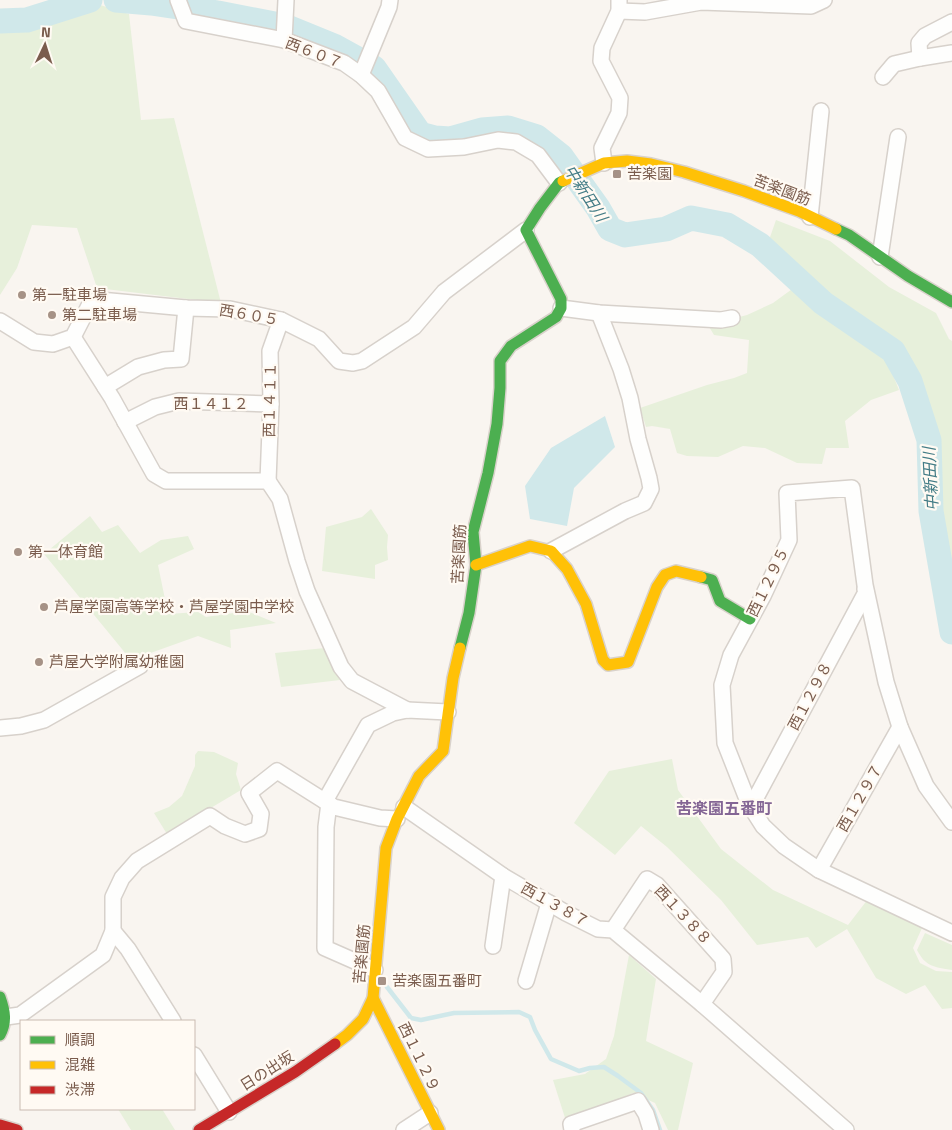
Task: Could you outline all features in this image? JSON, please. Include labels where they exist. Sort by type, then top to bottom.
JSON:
[{"type":"street","name":"西６０７","points":[[178,0],[186,21],[285,32],[344,63],[365,67],[405,138],[428,150],[464,147],[498,140],[516,142],[538,154],[563,181]]},
{"type":"street","points":[[285,32],[286,0]]},
{"type":"street","points":[[365,67],[389,7],[390,0]]},
{"type":"street","points":[[604,163],[602,148],[619,113],[620,98],[601,62],[602,48],[619,5],[645,12],[701,1],[811,6],[824,0]]},
{"type":"street","points":[[920,58],[919,43],[925,36],[952,22]]},
{"type":"street","points":[[883,77],[894,64],[952,53]]},
{"type":"street","points":[[810,216],[821,111]]},
{"type":"street","points":[[880,257],[898,137]]},
{"type":"street","name":"苦楽園筋","points":[[563,181],[604,163],[627,161],[651,164],[684,172],[798,211],[849,234],[908,276],[952,302]]},
{"type":"street","points":[[563,181],[540,208],[526,230],[562,300],[562,308],[599,313],[721,320],[732,318]]},
{"type":"street","name":"西６０５","points":[[73,337],[91,302],[100,300],[186,308],[230,309],[281,320],[319,339],[338,361],[353,363],[362,361],[414,327],[444,292],[526,230]]},
{"type":"street","points":[[105,387],[138,367],[164,360],[181,359],[186,308]]},
{"type":"street","name":"苦楽園筋","points":[[373,998],[386,848],[400,813],[419,776],[443,751],[453,678],[469,613],[476,565],[473,532],[488,473],[497,424],[500,361],[511,346],[556,317],[562,308]]},
{"type":"street","points":[[550,551],[625,511],[644,503],[651,489],[630,398],[599,313]]},
{"type":"street","name":"西１４１１","points":[[268,481],[271,404],[270,351],[281,320]]},
{"type":"street","points":[[0,321],[34,342],[53,344],[73,337],[126,422],[154,474],[166,481],[268,481],[280,499],[307,591],[341,667],[352,681],[407,710]]},
{"type":"street","name":"西１４１２","points":[[126,422],[155,407],[179,401],[271,404]]},
{"type":"street","name":"西１２９５","points":[[952,822],[926,786],[900,727],[886,682],[865,585],[852,488],[787,493],[789,540],[763,596],[731,655],[722,685],[725,743],[751,807],[763,826],[784,846],[818,870],[952,933]]},
{"type":"street","points":[[476,565],[530,546],[550,551],[567,569],[586,604],[603,660],[608,665],[628,662],[657,586],[665,575],[676,571],[712,580],[720,601],[750,619]]},
{"type":"street","name":"西１２９８","points":[[751,807],[866,592],[865,585]]},
{"type":"street","points":[[0,728],[21,726],[44,720],[140,666]]},
{"type":"street","points":[[375,970],[325,948],[327,802],[368,725],[393,713],[407,710],[448,712]]},
{"type":"street","name":"西１２９７","points":[[818,870],[900,727]]},
{"type":"street","points":[[6,1017],[20,1015],[103,955],[113,931],[113,897],[122,878],[137,861],[210,816],[225,826],[245,834],[259,829],[261,814],[249,793],[277,771],[334,807],[380,818],[400,813]]},
{"type":"street","name":"西１３８７","points":[[400,813],[566,913],[598,929],[613,930],[702,1004],[846,1130]]},
{"type":"street","points":[[493,946],[503,876]]},
{"type":"street","name":"西１３８８","points":[[613,930],[647,879],[657,885],[723,960],[724,972],[702,1004]]},
{"type":"street","points":[[526,981],[549,903]]},
{"type":"street","points":[[113,931],[128,949],[172,1020]]},
{"type":"street","points":[[0,997],[6,1017],[4,1028],[0,1035]]},
{"type":"street","name":"日の出坂","points":[[200,1130],[225,1120],[347,1035],[363,1019],[373,998]]},
{"type":"street","name":"西１１２９","points":[[373,998],[439,1130]]},
{"type":"street","points":[[195,1057],[225,1120]]},
{"type":"street","points":[[572,1130],[570,1124],[638,1101],[646,1114],[651,1130]]},
{"type":"street","points":[[404,1130],[430,1114]]},
{"type":"street","points":[[0,1125],[17,1130]]},
{"type":"green space","points":[[63,0],[84,0],[129,14],[141,120],[174,118],[221,303],[97,288],[77,228],[32,225],[17,268],[0,295],[0,24]]},
{"type":"green space","points":[[776,220],[830,241],[889,287],[936,313],[949,339],[952,341],[952,600],[924,526],[918,487],[935,431],[903,362],[889,365],[899,390],[871,400],[845,421],[849,448],[826,448],[822,464],[797,463],[765,448],[743,446],[718,457],[687,456],[677,453],[670,429],[646,427],[640,408],[747,373],[749,340],[714,335],[708,325],[747,315],[773,303],[799,284],[769,240]]},
{"type":"green space","points":[[371,509],[388,535],[388,560],[375,565],[375,579],[322,571],[326,527],[362,517]]},
{"type":"green space","points":[[90,516],[102,532],[118,525],[140,553],[161,540],[188,536],[194,549],[158,565],[168,614],[198,612],[206,617],[247,611],[276,623],[230,630],[231,648],[198,636],[131,660],[44,554]]},
{"type":"green space","points":[[325,648],[340,680],[281,687],[275,653]]},
{"type":"green space","points":[[198,751],[214,752],[238,763],[236,774],[241,790],[167,834],[154,813],[169,807],[182,796],[195,766],[195,755]]},
{"type":"green space","points":[[672,759],[678,790],[721,849],[773,890],[848,925],[868,899],[922,928],[913,948],[920,963],[936,971],[952,972],[952,1008],[942,1009],[925,985],[906,994],[876,978],[847,929],[816,948],[808,937],[757,945],[721,900],[667,847],[641,826],[615,855],[574,823],[609,771]]},
{"type":"green space","points":[[925,933],[952,945],[952,970],[931,965],[920,956],[917,950]]},
{"type":"green space","points":[[629,955],[656,979],[646,1041],[693,1063],[678,1130],[668,1130],[655,1103],[633,1093],[566,1121],[553,1080],[585,1074],[606,1059],[614,1036]]},
{"type":"green space","points":[[119,1110],[163,1110],[175,1130],[131,1130]]},
{"type":"water","points":[[605,416],[615,447],[574,488],[567,526],[530,519],[525,486],[551,448]]},
{"type":"waterway","name":"中新田川","points":[[0,21],[27,20],[90,0]]},
{"type":"waterway","name":"中新田川","points":[[116,0],[218,13],[285,26],[334,46],[374,68],[420,134],[450,139],[482,130],[508,128],[537,137],[561,156],[598,208],[610,229],[625,235],[666,229],[691,218],[727,225],[760,245],[823,303],[893,351],[910,381],[929,440],[931,511],[952,632]]},
{"type":"waterway","points":[[387,987],[411,1018],[421,1020],[454,1013],[519,1012],[530,1017],[551,1059],[579,1071],[604,1067],[618,1076],[641,1093],[653,1110],[660,1130]]},
{"type":"traffic: fast","points":[[460,648],[469,613],[476,565],[473,532],[488,473],[497,424],[500,361],[511,346],[556,317],[561,308],[561,299],[526,230],[540,208],[559,183],[563,181]]},
{"type":"traffic: fast","points":[[836,229],[849,235],[908,276],[952,302]]},
{"type":"traffic: fast","points":[[701,577],[712,580],[720,601],[750,619]]},
{"type":"traffic: fast","points":[[0,997],[4,1016],[4,1026],[0,1035]]},
{"type":"traffic: slow","points":[[563,181],[604,163],[627,161],[651,164],[684,172],[744,191],[799,211],[836,229]]},
{"type":"traffic: slow","points":[[476,565],[530,546],[551,551],[567,569],[586,604],[603,660],[608,665],[628,662],[657,587],[665,575],[676,571],[701,577]]},
{"type":"traffic: slow","points":[[335,1044],[363,1019],[373,998],[386,848],[397,819],[419,776],[443,751],[453,678],[460,648]]},
{"type":"traffic: slow","points":[[373,998],[439,1130]]},
{"type":"traffic: jam","points":[[199,1130],[295,1072],[335,1044]]},
{"type":"traffic: jam","points":[[0,1125],[17,1130]]},
{"type":"place","name":"苦楽園","points":[[617,174]]},
{"type":"place","name":"第一駐車場","points":[[22,295]]},
{"type":"place","name":"第二駐車場","points":[[52,315]]},
{"type":"place","name":"第一体育館","points":[[18,552]]},
{"type":"place","name":"芦屋学園高等学校・芦屋学園中学校","points":[[44,607]]},
{"type":"place","name":"芦屋大学附属幼稚園","points":[[39,662]]},
{"type":"place","name":"苦楽園五番町","points":[[382,981]]},
{"type":"district","name":"苦楽園五番町","points":[[724,808]]}]
